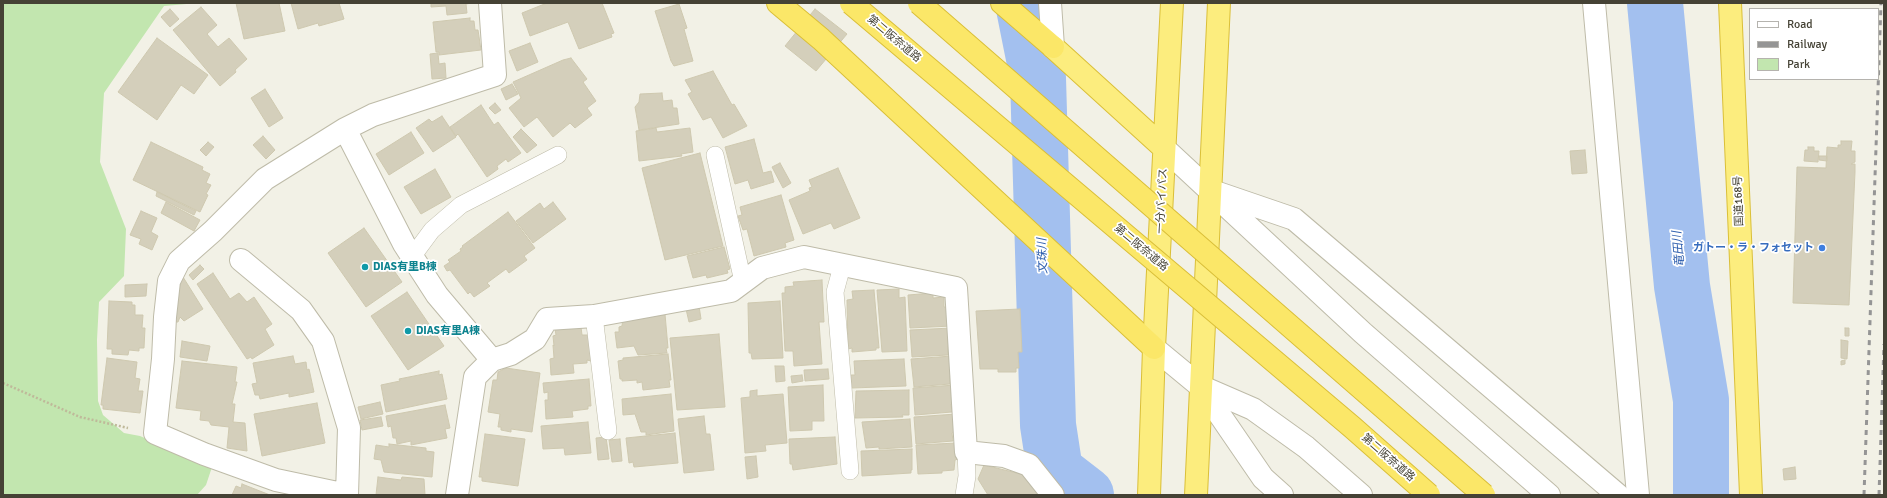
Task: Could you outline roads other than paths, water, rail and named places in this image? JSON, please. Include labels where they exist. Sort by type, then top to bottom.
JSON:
[{"type":"highway","points":[[778,3],[827,45],[1154,348]]},
{"type":"highway","name":"第二阪奈道路","points":[[851,3],[1430,495]]},
{"type":"highway","points":[[919,3],[1484,495]]},
{"type":"highway","points":[[1002,3],[1053,47],[1164,148]]},
{"type":"highway","name":"一分バイパス","points":[[1149,495],[1154,348],[1172,3]]},
{"type":"highway","points":[[1196,495],[1219,3]]},
{"type":"highway","name":"国道168号","points":[[1730,3],[1752,495]]},
{"type":"street","points":[[241,260],[301,310],[323,340],[349,428],[347,495],[276,480],[204,454],[155,433],[169,281],[179,261],[213,231],[265,179],[345,129],[373,115],[495,75],[490,3]]},
{"type":"street","points":[[1050,3],[1053,47]]},
{"type":"street","points":[[1594,3],[1638,495]]},
{"type":"street","points":[[345,129],[412,257],[437,295],[492,360]]},
{"type":"street","points":[[1164,148],[1363,333],[1549,495]]},
{"type":"street","points":[[1211,191],[1294,219],[1618,495]]},
{"type":"street","points":[[457,495],[475,377],[492,360],[511,354],[535,338],[547,319],[594,316],[731,291],[762,268],[804,257],[842,266],[956,288],[966,452],[1004,456],[1029,465],[1053,495]]},
{"type":"street","points":[[1154,348],[1200,386],[1263,478],[1282,495]]},
{"type":"street","points":[[1200,386],[1253,409],[1306,447],[1361,495]]},
{"type":"lane","points":[[412,257],[432,230],[461,205],[558,155]]},
{"type":"lane","points":[[715,155],[743,282]]},
{"type":"lane","points":[[842,266],[835,292],[850,471]]},
{"type":"lane","points":[[594,316],[608,431]]},
{"type":"lane","points":[[964,495],[967,476],[966,452]]},
{"type":"waterway","name":"文珠川","points":[[1023,3],[1038,78],[1048,425],[1055,471],[1086,495]]},
{"type":"waterway","name":"竜田川","points":[[1655,3],[1682,286],[1701,400],[1701,495]]},
{"type":"railway","points":[[1879,61],[1881,3]]},
{"type":"railway","points":[[1864,495],[1878,80]]},
{"type":"railway","points":[[1879,495],[1884,344]]},
{"type":"place","name":"ガトー・ラ・フォセット","points":[[1822,248]]},
{"type":"place","name":"DIAS有里B棟","points":[[365,267]]},
{"type":"place","name":"DIAS有里A棟","points":[[408,331]]}]
